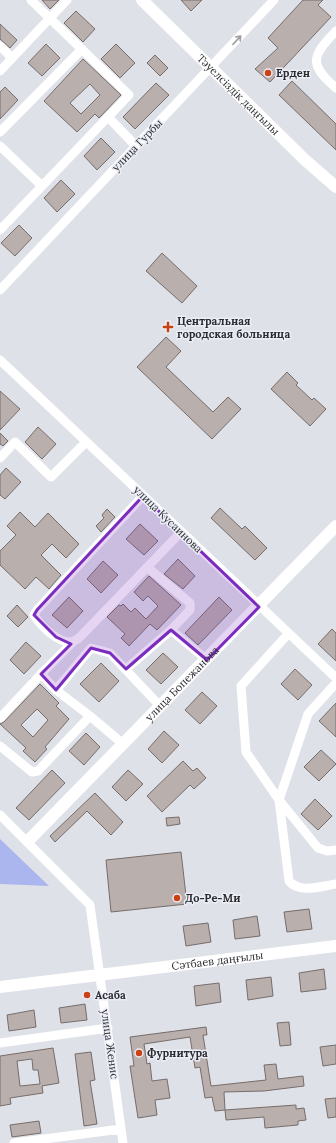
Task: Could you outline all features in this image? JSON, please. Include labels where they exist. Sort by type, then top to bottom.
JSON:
[{"type":"street","points":[[0,230],[129,96],[32,0]]},
{"type":"street","points":[[0,71],[67,0]]},
{"type":"street","name":"улица Гурбы","points":[[0,290],[274,0]]},
{"type":"street","name":"Тәуелсіздік даңғылы","points":[[148,2],[211,68],[304,159],[336,187]]},
{"type":"street","points":[[336,32],[322,47],[316,58],[316,64],[319,72],[336,88]]},
{"type":"street","points":[[0,46],[12,58]]},
{"type":"street","points":[[0,132],[82,49]]},
{"type":"street","points":[[108,117],[136,146]]},
{"type":"street","points":[[0,146],[42,186]]},
{"type":"street","name":"улица Кусаинова","points":[[1,364],[86,442],[259,607],[336,678]]},
{"type":"street","points":[[0,458],[15,442],[51,477],[86,442]]},
{"type":"street","points":[[74,641],[65,641],[56,637],[34,615],[143,496]]},
{"type":"street","name":"улица Бопежанова","points":[[28,841],[259,607],[336,526]]},
{"type":"street","points":[[0,718],[41,674],[82,635],[181,532]]},
{"type":"street","points":[[126,669],[171,630],[190,610],[190,603],[147,567]]},
{"type":"street","points":[[171,630],[207,660]]},
{"type":"street","points":[[288,634],[241,686],[246,752],[279,800],[318,848],[327,851],[336,850]]},
{"type":"street","points":[[56,690],[91,648],[110,653],[160,706]]},
{"type":"street","points":[[41,674],[56,690],[124,744]]},
{"type":"street","points":[[336,683],[308,714],[279,800],[289,881],[294,887],[302,889],[336,884]]},
{"type":"street","points":[[0,746],[32,772],[38,771],[90,716]]},
{"type":"street","name":"улица Женис","points":[[0,815],[28,841],[90,905],[123,1143]]},
{"type":"street","name":"Сәтбаев даңғылы","points":[[0,987],[100,973],[336,946]]},
{"type":"street","points":[[0,1043],[108,1028]]},
{"type":"street","points":[[14,1143],[121,1129]]},
{"type":"highlighted area","points":[[143,496],[259,607],[207,660],[171,630],[126,669],[110,653],[91,648],[56,690],[41,674],[71,644],[56,637],[37,620],[34,615]]},
{"type":"shaded area","points":[[0,839],[49,886],[0,884]]},
{"type":"building","points":[[42,0],[59,0],[50,9]]},
{"type":"building","points":[[181,0],[202,0],[191,11]]},
{"type":"building","points":[[303,0],[323,0],[318,5],[331,17],[270,82],[255,69],[278,48],[268,38]]},
{"type":"building","points":[[76,11],[95,29],[83,42],[64,23]]},
{"type":"building","points":[[0,24],[17,40],[10,48],[0,39]]},
{"type":"building","points":[[46,44],[60,58],[42,76],[28,63]]},
{"type":"building","points":[[116,44],[135,63],[120,78],[101,59]]},
{"type":"building","points":[[155,55],[168,68],[160,76],[147,63]]},
{"type":"building","points":[[83,59],[121,95],[99,118],[95,114],[77,132],[44,101]],"holes":[[[90,84],[100,95],[81,114],[70,103]]]},
{"type":"building","points":[[292,81],[336,124],[336,150],[279,95]]},
{"type":"building","points":[[156,83],[169,95],[135,129],[123,117]]},
{"type":"building","points":[[5,87],[18,100],[0,119],[0,92]]},
{"type":"building","points":[[101,138],[115,152],[97,170],[84,156]]},
{"type":"building","points":[[61,180],[75,194],[57,212],[44,198]]},
{"type":"building","points":[[19,225],[32,238],[15,256],[1,243]]},
{"type":"building","points":[[162,253],[197,286],[182,303],[146,271]]},
{"type":"building","points":[[166,337],[181,351],[166,367],[213,412],[228,397],[241,409],[212,439],[137,367]]},
{"type":"building","points":[[287,372],[298,383],[296,385],[312,400],[314,398],[326,409],[310,426],[271,389]]},
{"type":"building","points":[[0,391],[20,409],[0,430]]},
{"type":"building","points":[[38,427],[56,444],[42,459],[25,442]]},
{"type":"building","points":[[0,433],[8,441],[3,446],[0,444]]},
{"type":"building","points":[[6,468],[21,482],[5,499],[0,495],[0,475]]},
{"type":"building","points":[[220,508],[242,529],[245,526],[267,548],[255,560],[211,518]]},
{"type":"building","points":[[107,509],[115,517],[101,532],[96,526],[104,518],[102,515]]},
{"type":"building","points":[[20,512],[35,527],[48,513],[79,544],[66,558],[52,544],[41,555],[61,575],[49,589],[36,577],[25,589],[0,565],[0,551],[16,535],[7,526]]},
{"type":"building","points":[[140,524],[158,541],[144,555],[126,539]]},
{"type":"building","points":[[178,559],[195,576],[183,589],[164,574]]},
{"type":"building","points":[[103,561],[118,575],[101,593],[87,579]]},
{"type":"building","points":[[149,576],[181,605],[157,630],[150,624],[129,646],[121,638],[125,634],[107,617],[119,605],[121,606],[123,604],[131,612],[135,608],[146,619],[158,606],[148,596],[143,601],[134,592]]},
{"type":"building","points":[[69,597],[83,611],[67,628],[52,615]]},
{"type":"building","points":[[219,597],[232,610],[198,645],[185,633]]},
{"type":"building","points":[[17,605],[28,617],[18,627],[7,616]]},
{"type":"building","points":[[332,629],[336,633],[336,661],[318,644]]},
{"type":"building","points":[[26,642],[41,656],[24,674],[10,660]]},
{"type":"building","points":[[163,653],[178,667],[161,684],[146,670]]},
{"type":"building","points":[[101,663],[119,681],[99,702],[80,684]]},
{"type":"building","points":[[295,669],[312,685],[298,700],[281,684]]},
{"type":"building","points":[[40,684],[59,703],[56,706],[69,719],[45,747],[47,749],[35,762],[23,751],[26,748],[0,724],[4,722]],"holes":[[[37,709],[48,720],[33,737],[21,725]]]},
{"type":"building","points":[[202,692],[217,706],[200,724],[185,710]]},
{"type":"building","points":[[336,703],[336,737],[319,721]]},
{"type":"building","points":[[164,731],[179,745],[162,763],[148,749]]},
{"type":"building","points":[[86,733],[100,747],[84,765],[69,751]]},
{"type":"building","points":[[321,750],[336,764],[319,781],[304,767]]},
{"type":"building","points":[[183,761],[193,771],[197,768],[206,778],[194,789],[190,785],[162,812],[147,796]]},
{"type":"building","points":[[52,770],[65,783],[29,820],[16,808]]},
{"type":"building","points":[[128,770],[143,784],[126,801],[112,787]]},
{"type":"building","points":[[95,793],[123,822],[111,835],[87,811],[55,842],[50,836]]},
{"type":"building","points":[[315,799],[332,816],[318,830],[301,814]]},
{"type":"building","points":[[179,817],[180,824],[167,826],[166,818]]},
{"type":"building","points":[[181,852],[187,904],[111,912],[106,860]]},
{"type":"building","points":[[309,909],[312,929],[287,932],[284,912]]},
{"type":"building","points":[[257,916],[260,936],[235,939],[233,920]]},
{"type":"building","points":[[208,923],[211,942],[186,946],[183,926]]},
{"type":"building","points":[[324,969],[326,989],[301,992],[299,973]]},
{"type":"building","points":[[271,977],[273,996],[248,1000],[246,980]]},
{"type":"building","points":[[219,983],[221,1002],[196,1006],[194,986]]},
{"type":"building","points":[[85,1004],[87,1020],[61,1023],[59,1008]]},
{"type":"building","points":[[34,1010],[36,1027],[9,1031],[7,1015]]},
{"type":"building","points":[[289,1022],[291,1045],[280,1046],[277,1023]]},
{"type":"building","points":[[206,1027],[207,1035],[203,1035],[211,1086],[266,1080],[264,1065],[276,1064],[278,1079],[303,1076],[304,1086],[264,1091],[224,1092],[225,1110],[215,1111],[212,1097],[205,1098],[200,1067],[195,1068],[190,1037],[144,1044],[147,1064],[150,1063],[152,1081],[167,1079],[170,1098],[155,1100],[157,1115],[138,1118],[130,1066],[134,1066],[130,1037]]},
{"type":"building","points":[[336,1045],[336,1064],[323,1066],[320,1047]]},
{"type":"building","points":[[53,1048],[59,1083],[42,1086],[43,1093],[10,1098],[11,1104],[0,1106],[0,1056]],"holes":[[[32,1059],[33,1070],[38,1070],[40,1084],[20,1086],[17,1061]]]},
{"type":"building","points":[[91,1052],[95,1080],[90,1081],[97,1124],[84,1126],[75,1054]]},
{"type":"building","points":[[336,1098],[336,1117],[328,1118],[325,1099]]},
{"type":"building","points":[[296,1105],[296,1109],[304,1108],[306,1120],[298,1121],[298,1125],[265,1128],[264,1117],[226,1120],[225,1110]]},
{"type":"building","points":[[39,1121],[41,1133],[12,1137],[10,1125]]},
{"type":"place","name":"Ерден","points":[[268,73]]},
{"type":"place","name":"Центральная городская больница","points":[[168,327]]},
{"type":"place","name":"До-Ре-Ми","points":[[177,898]]},
{"type":"place","name":"Асаба","points":[[87,995]]},
{"type":"place","name":"Фурнитура","points":[[139,1053]]}]
